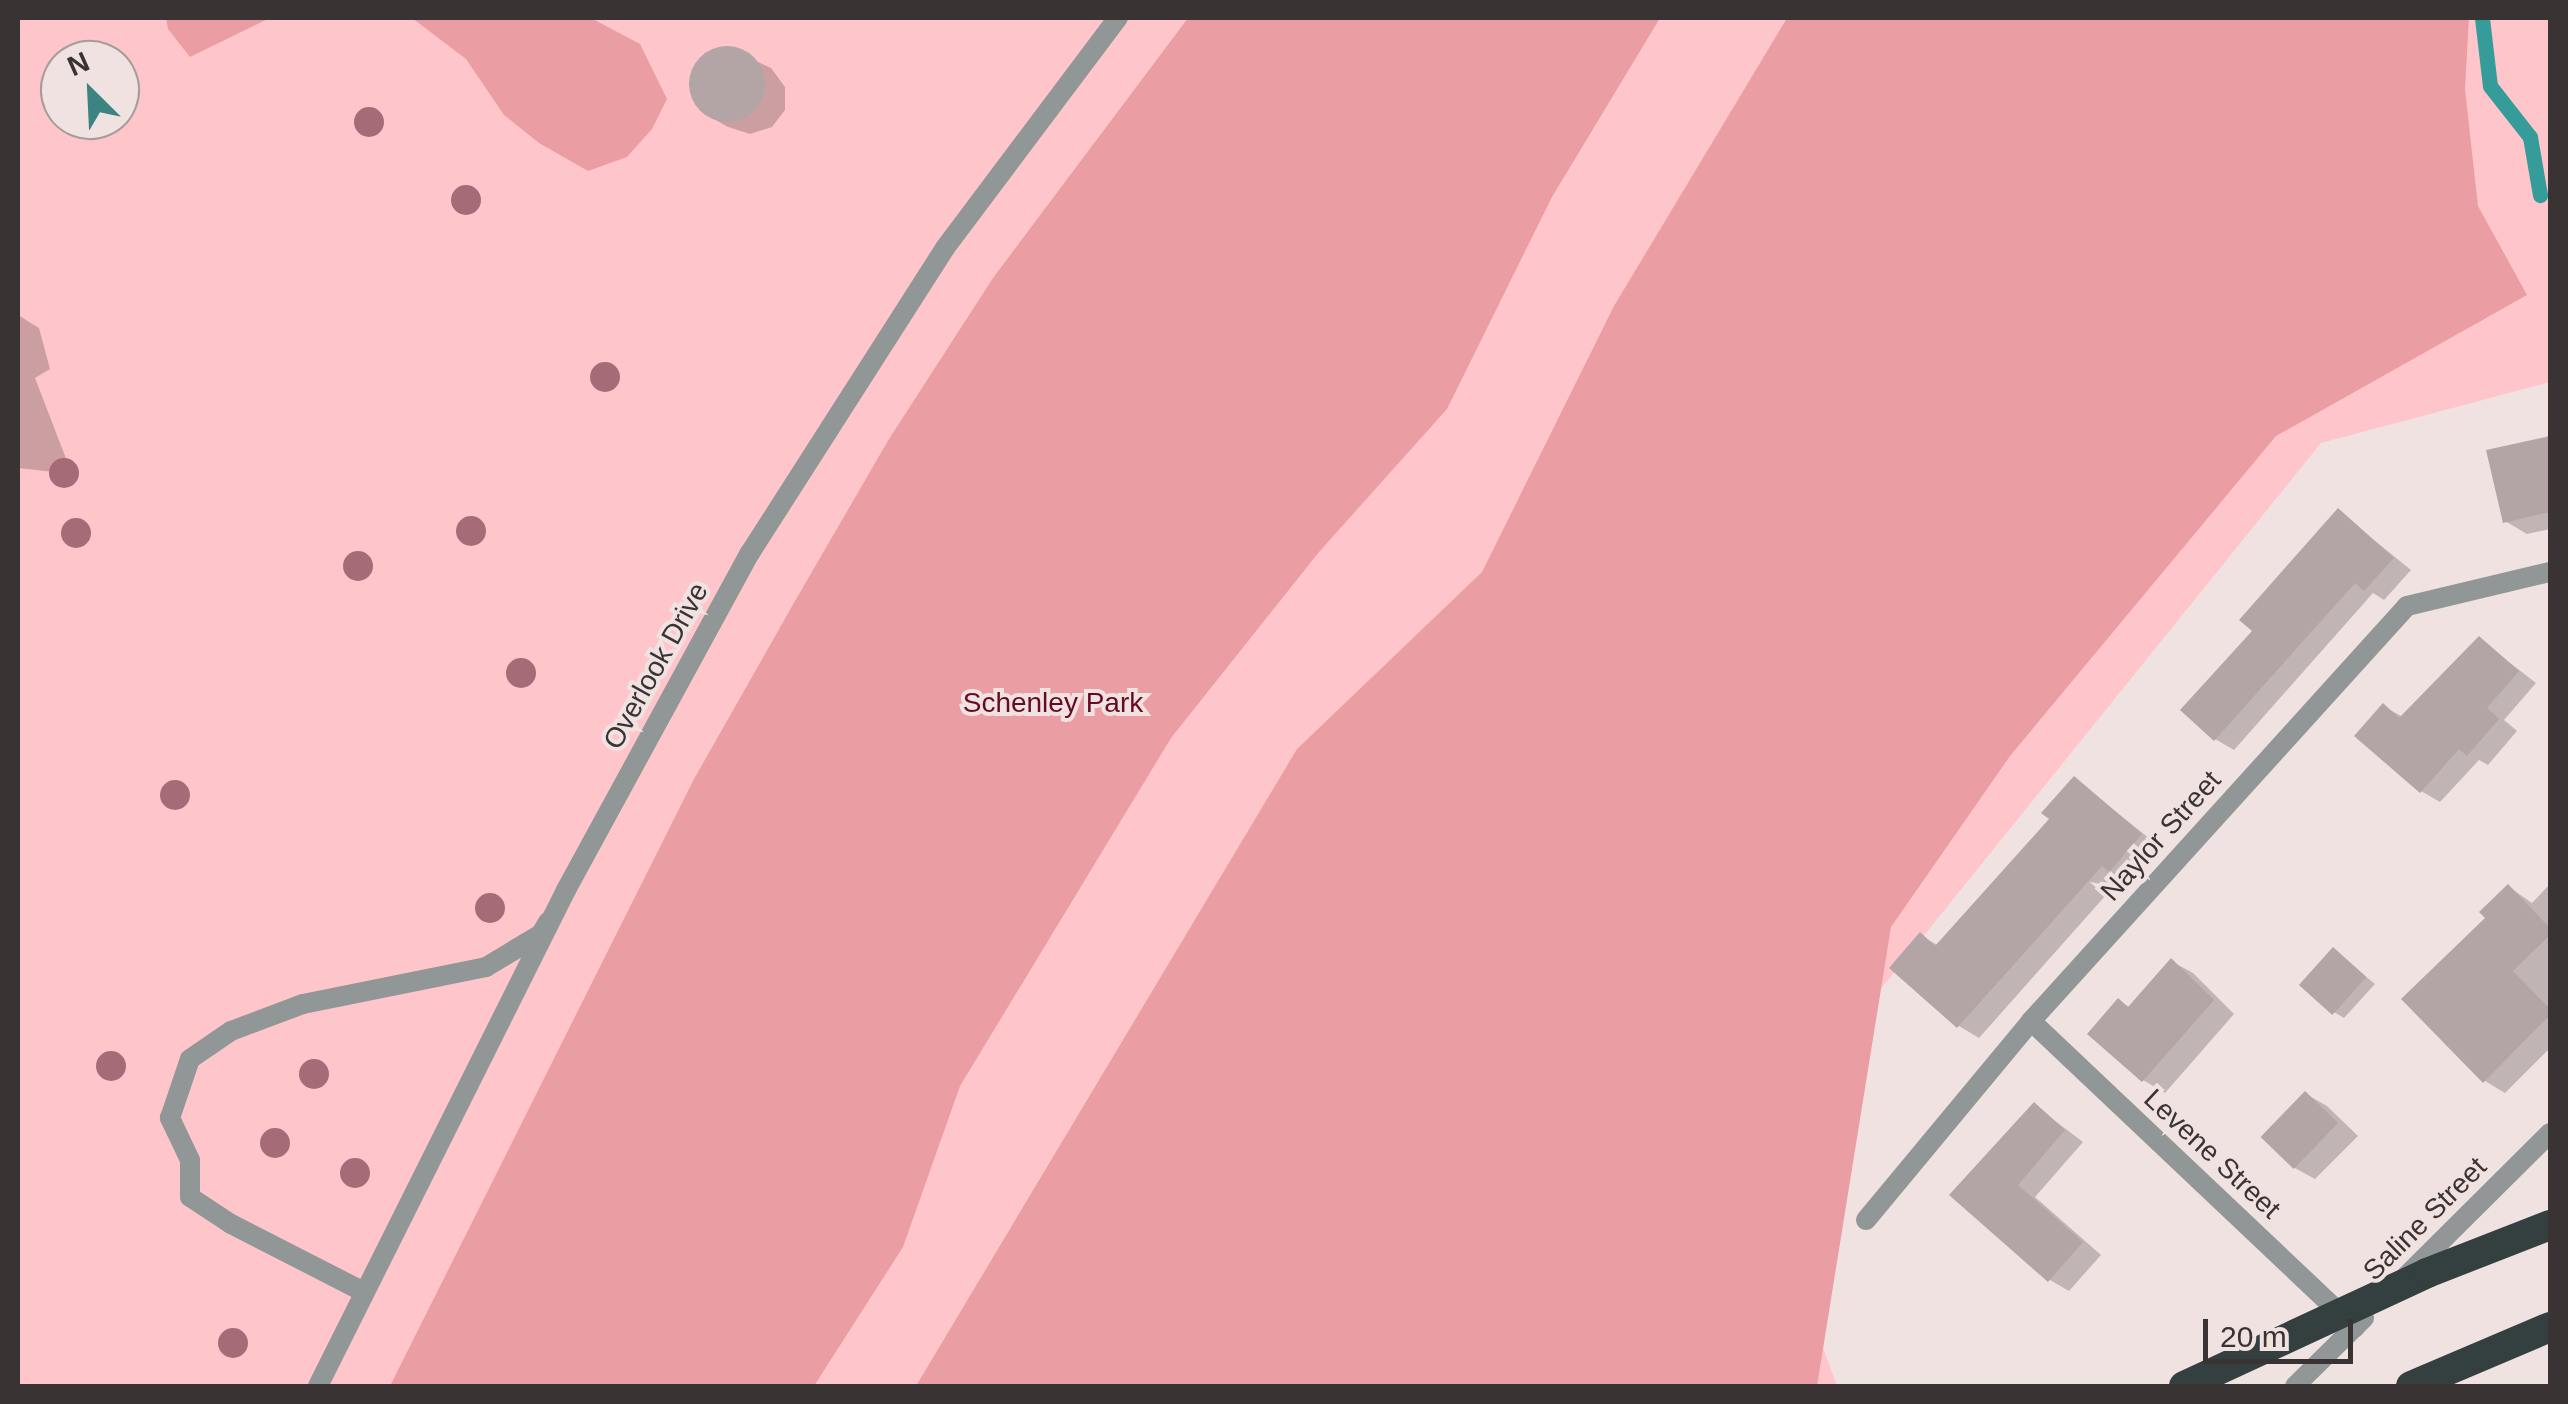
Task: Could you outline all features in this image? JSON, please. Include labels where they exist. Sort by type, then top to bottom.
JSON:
[{"type":"highway","points":[[2184,1386],[2427,1273],[2550,1225]]},
{"type":"highway","points":[[2411,1386],[2550,1327]]},
{"type":"street","name":"Overlook Drive","points":[[318,1386],[566,890],[750,553],[945,248],[1118,18]]},
{"type":"street","name":"Naylor Street","points":[[1866,1220],[2031,1021],[2407,606],[2550,572]]},
{"type":"street","points":[[364,1292],[231,1224],[190,1198],[190,1160],[170,1118],[190,1059],[230,1031],[303,1004],[486,967],[541,934],[566,890]]},
{"type":"street","name":"Levene Street","points":[[2031,1021],[2355,1326]]},
{"type":"street","name":"Saline Street","points":[[2294,1386],[2550,1133]]},
{"type":"green space","name":"Schenley Park","points":[[18,18],[2550,18],[2550,382],[2321,443],[1751,1150],[1837,1386],[18,1386]]},
{"type":"green space","points":[[166,18],[270,18],[190,57],[168,29]]},
{"type":"green space","points":[[412,18],[591,18],[640,44],[667,99],[652,129],[627,157],[588,171],[539,143],[504,115],[466,59]]},
{"type":"green space","points":[[1188,18],[1660,18],[1552,197],[1447,409],[1319,552],[1171,738],[960,1086],[903,1247],[814,1386],[390,1386],[694,779],[889,439],[993,278]]},
{"type":"green space","points":[[1787,18],[2469,18],[2465,89],[2478,206],[2527,295],[2276,436],[2010,756],[1891,927],[1817,1386],[916,1386],[1297,749],[1482,572],[1614,306]]},
{"type":"building","points":[[727,46],[754,57],[765,84],[754,111],[727,122],[700,111],[689,84],[700,57]]},
{"type":"building","points":[[2550,436],[2550,512],[2503,523],[2486,450]]},
{"type":"building","points":[[2338,508],[2394,558],[2364,591],[2355,583],[2214,741],[2180,710],[2252,631],[2239,620]]},
{"type":"building","points":[[2479,636],[2519,671],[2487,708],[2499,719],[2467,756],[2459,749],[2420,793],[2354,736],[2383,703],[2399,718]]},
{"type":"building","points":[[2074,776],[2142,834],[2109,872],[2102,866],[1957,1028],[1889,968],[1920,932],[1935,946],[2049,819],[2041,813]]},
{"type":"building","points":[[2508,884],[2550,928],[2550,935],[2513,971],[2550,1009],[2550,1015],[2483,1083],[2401,999],[2485,918],[2479,912]]},
{"type":"building","points":[[2333,947],[2366,977],[2332,1015],[2299,985]]},
{"type":"building","points":[[2171,958],[2214,1000],[2142,1082],[2087,1034],[2118,998],[2128,1007]]},
{"type":"building","points":[[2305,1091],[2338,1123],[2294,1169],[2261,1137]]},
{"type":"building","points":[[2034,1102],[2065,1130],[2018,1185],[2083,1242],[2048,1282],[1949,1195]]},
{"type":"waterway","points":[[2482,18],[2490,86],[2530,137],[2540,195]]}]
